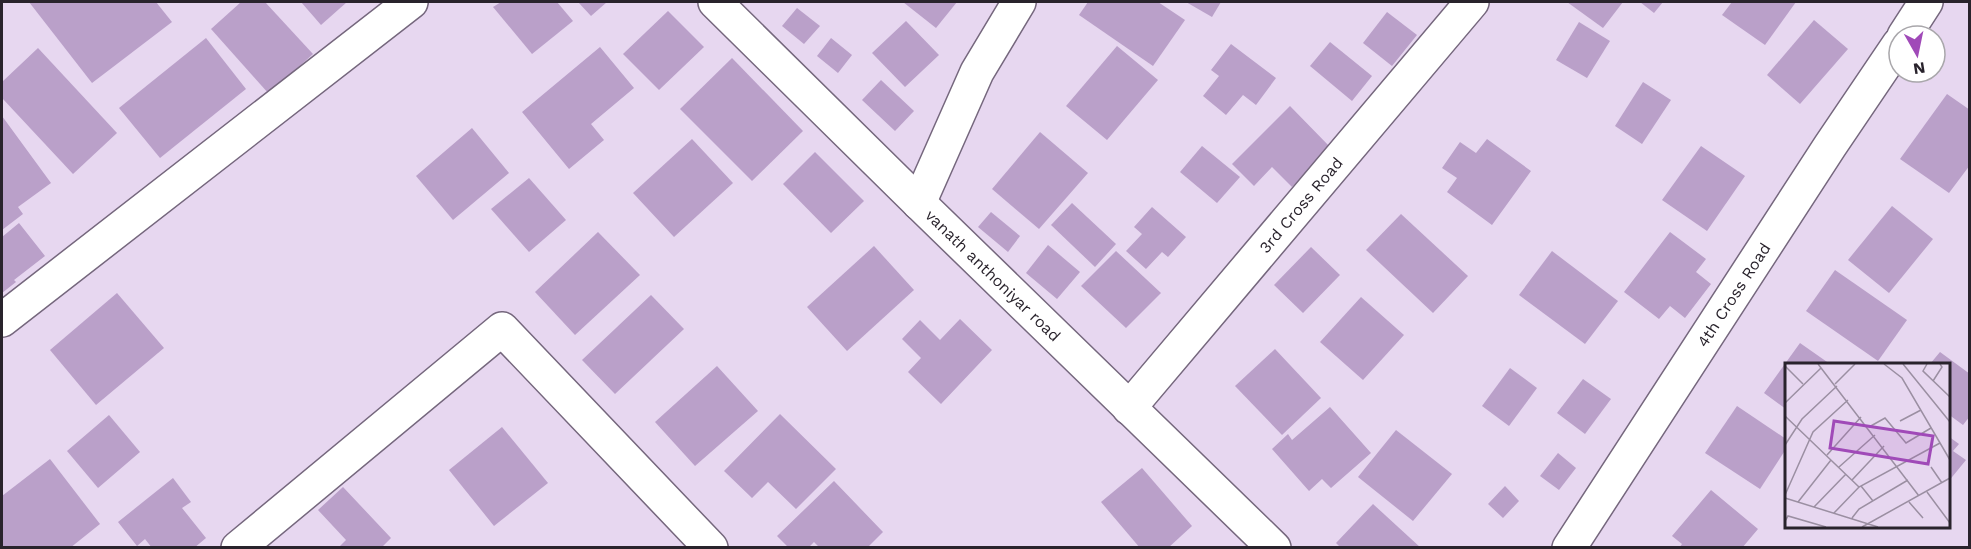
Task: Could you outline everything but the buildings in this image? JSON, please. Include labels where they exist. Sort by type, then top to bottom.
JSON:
[{"type":"street","points":[[2,320],[411,2]]},
{"type":"street","name":"vanath anthoniyar road","points":[[715,2],[1267,546]]},
{"type":"street","points":[[919,203],[977,72],[1019,2]]},
{"type":"street","name":"3rd Cross Road","points":[[1129,408],[1472,2]]},
{"type":"street","points":[[1912,24],[1926,2]]},
{"type":"street","name":"4th Cross Road","points":[[1569,548],[1887,62]]},
{"type":"street","points":[[238,548],[502,329],[711,548]]}]
